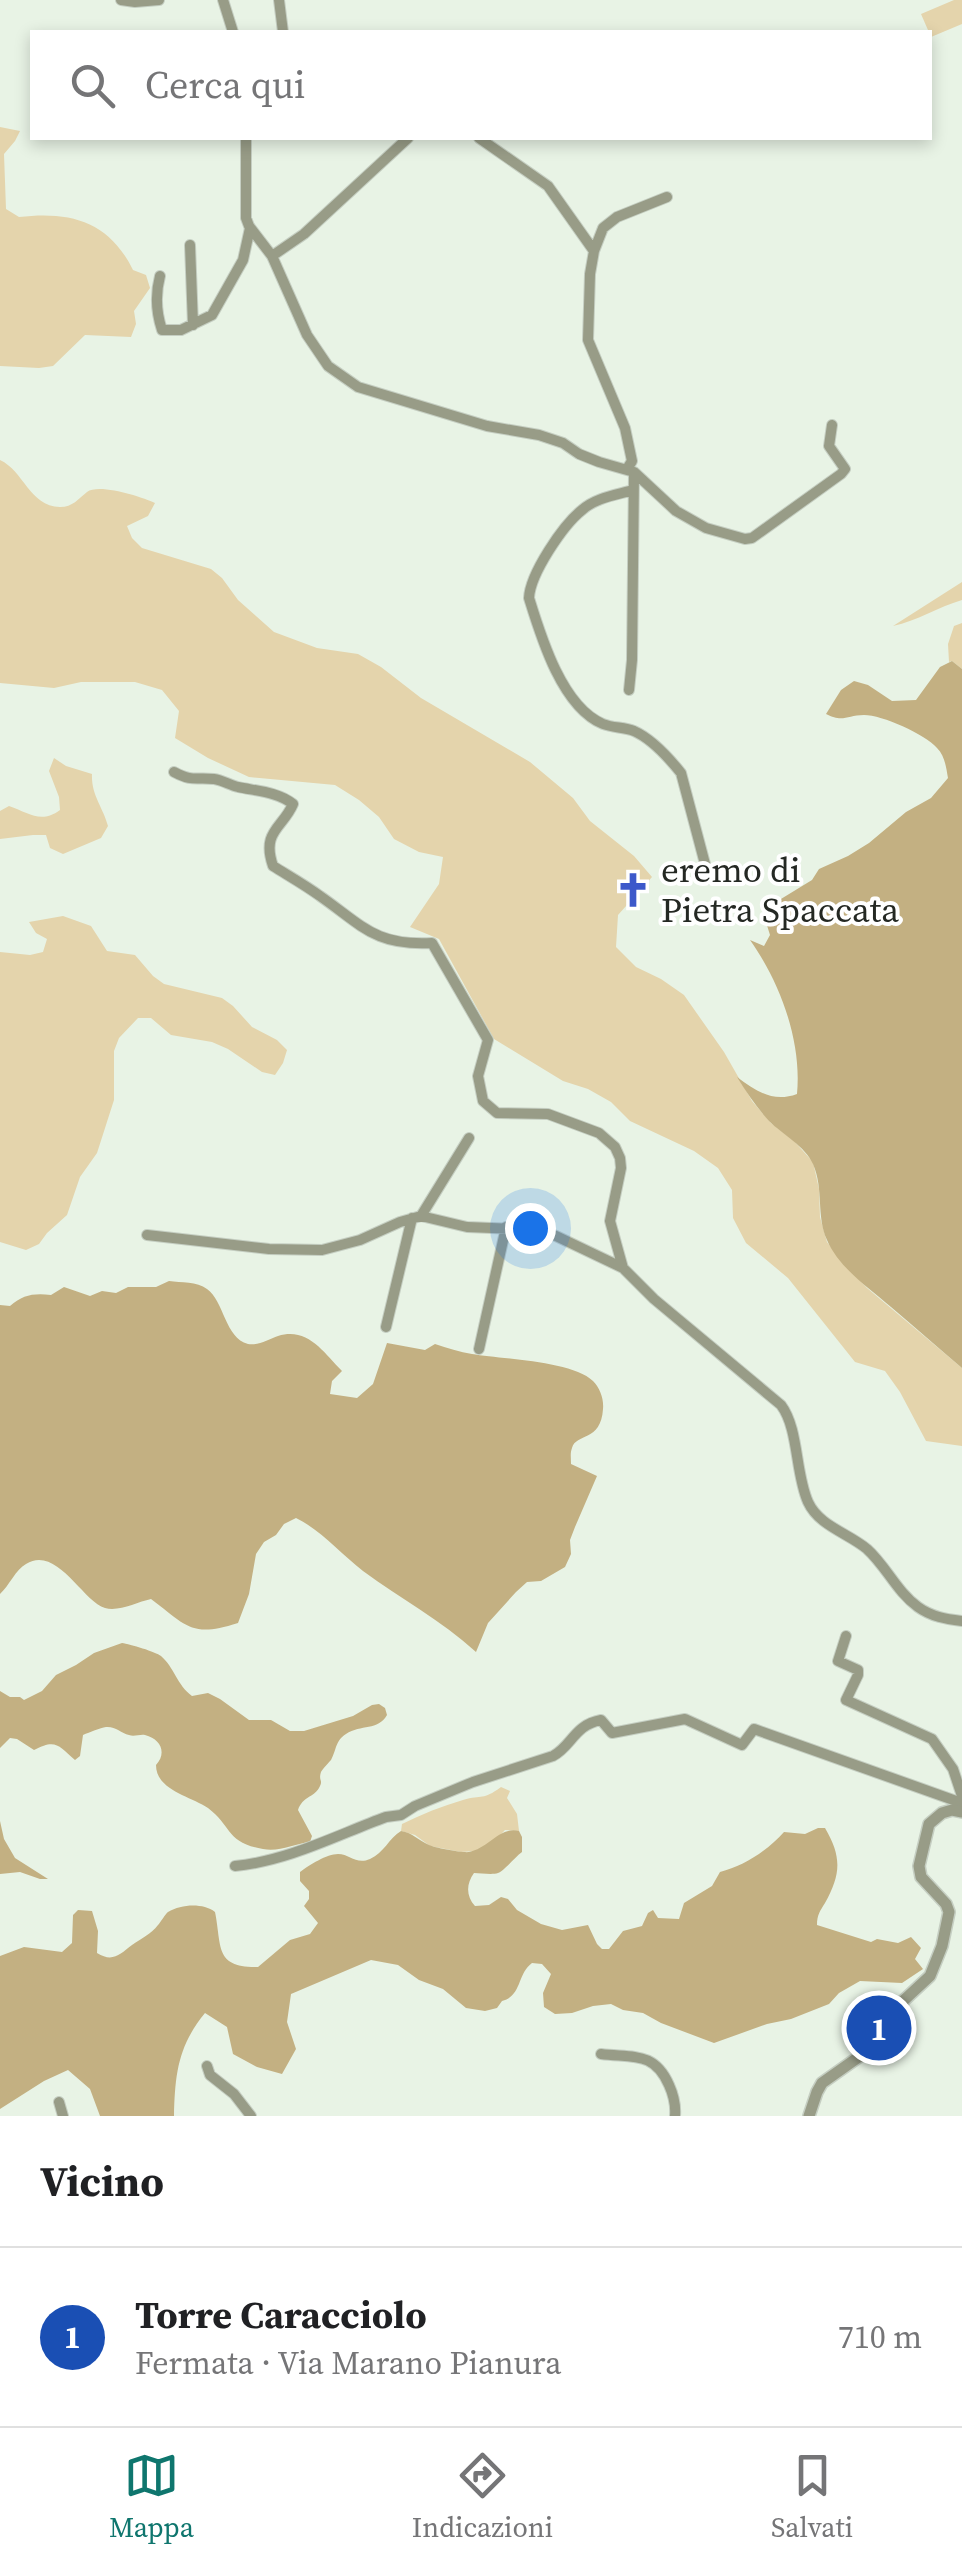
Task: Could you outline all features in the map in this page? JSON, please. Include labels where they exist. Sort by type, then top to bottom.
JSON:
[{"type":"street","points":[[121,0],[159,0]]},
{"type":"street","points":[[223,0],[232,30]]},
{"type":"street","points":[[279,0],[284,30]]},
{"type":"street","points":[[246,140],[246,218],[250,228],[272,256],[308,335],[328,366],[358,387],[488,426],[563,443],[579,454],[630,471],[676,511],[706,528],[737,538],[752,538],[841,474],[845,468],[829,446],[832,426]]},
{"type":"street","points":[[272,256],[304,234],[406,140]]},
{"type":"street","points":[[482,140],[548,186],[594,251]]},
{"type":"street","points":[[629,690],[632,461],[625,428],[588,340],[589,287],[594,251],[603,228],[667,197]]},
{"type":"street","points":[[160,276],[155,296],[162,330],[175,332],[206,319],[214,312],[243,260],[250,228]]},
{"type":"street","points":[[190,245],[193,325]]},
{"type":"street","points":[[634,490],[583,508],[542,564],[529,598],[555,669],[578,702],[601,723],[639,733],[681,773],[709,879]]},
{"type":"street","points":[[174,772],[188,780],[215,779],[288,799],[294,804],[293,809],[273,830],[273,866],[361,928],[406,944],[432,943],[488,1040],[478,1076],[483,1101],[497,1113],[548,1114],[599,1133],[614,1147],[621,1168],[610,1221],[623,1268]]},
{"type":"street","points":[[386,1327],[417,1217],[469,1138]]},
{"type":"street","points":[[147,1235],[269,1249],[322,1250],[360,1240],[417,1217],[467,1227],[506,1227],[549,1234],[623,1268],[654,1300],[782,1405],[790,1420],[806,1498],[813,1512],[868,1550],[922,1610],[935,1617],[962,1621]]},
{"type":"street","points":[[479,1350],[506,1227]]},
{"type":"street","points":[[846,1636],[838,1661],[858,1670],[858,1676],[846,1700],[932,1739],[953,1769],[962,1800]]},
{"type":"street","points":[[235,1866],[280,1858],[401,1814],[473,1782],[553,1756],[561,1752],[570,1738],[601,1720],[612,1733],[684,1718],[742,1746],[754,1729],[962,1800]]},
{"type":"street","points":[[809,2116],[822,2083],[870,2049],[902,2002],[930,1976],[949,1912],[921,1877],[919,1866],[929,1824],[942,1813],[962,1812]]},
{"type":"street","points":[[601,2054],[648,2060],[660,2066],[674,2096],[675,2116]]},
{"type":"street","points":[[207,2066],[210,2074],[234,2094],[251,2116]]},
{"type":"street","points":[[58,2102],[63,2116]]},
{"type":"shaded area","points":[[962,0],[962,24],[932,37],[921,14]]},
{"type":"shaded area","points":[[0,127],[20,131],[4,154],[6,209],[19,217],[55,216],[86,223],[112,240],[133,270],[146,275],[150,288],[134,311],[136,324],[131,337],[85,335],[53,366],[0,366]]},
{"type":"shaded area","points":[[0,460],[34,495],[50,505],[68,506],[87,492],[101,489],[155,503],[148,516],[127,526],[142,548],[211,569],[274,632],[317,648],[358,654],[381,667],[421,698],[530,762],[573,798],[590,821],[634,856],[652,877],[618,915],[616,947],[636,967],[684,995],[752,1101],[813,1162],[827,1242],[845,1265],[962,1368],[962,1446],[926,1441],[885,1371],[855,1362],[788,1278],[746,1243],[733,1218],[732,1190],[718,1168],[694,1151],[630,1121],[611,1102],[563,1081],[494,1039],[439,939],[410,927],[439,884],[443,857],[419,852],[394,839],[379,817],[335,785],[249,777],[208,758],[175,738],[179,711],[162,690],[135,682],[81,682],[54,688],[0,683]]},
{"type":"shaded area","points":[[962,582],[962,600],[893,626]]},
{"type":"shaded area","points":[[962,623],[962,669],[949,662],[948,644],[954,626]]},
{"type":"shaded area","points":[[952,661],[962,669],[962,1368],[839,1260],[824,1231],[813,1164],[765,1116],[737,1077],[772,1096],[797,1094],[796,1053],[787,1013],[771,974],[750,940],[764,946],[770,935],[765,919],[776,902],[812,880],[819,869],[869,843],[906,812],[931,798],[948,778],[940,751],[913,731],[872,716],[841,718],[826,714],[841,690],[854,681],[892,701],[916,700],[940,667]]},
{"type":"shaded area","points":[[54,758],[92,774],[95,795],[108,826],[101,838],[63,854],[50,848],[46,835],[0,839],[0,811],[9,806],[41,817],[60,810],[49,771]]},
{"type":"shaded area","points":[[63,916],[91,926],[107,951],[135,955],[164,984],[222,998],[252,1027],[287,1050],[275,1075],[262,1072],[212,1042],[171,1035],[151,1018],[138,1018],[119,1038],[114,1051],[114,1100],[97,1153],[80,1177],[67,1215],[39,1244],[26,1250],[0,1242],[0,952],[43,952],[47,939],[36,933],[29,922]]},
{"type":"shaded area","points":[[169,1281],[194,1283],[207,1289],[234,1335],[248,1344],[289,1334],[314,1343],[342,1371],[332,1381],[330,1394],[357,1398],[373,1384],[387,1343],[425,1350],[435,1344],[472,1354],[553,1365],[593,1381],[602,1398],[601,1420],[593,1432],[574,1443],[571,1464],[597,1476],[570,1540],[571,1554],[565,1567],[541,1581],[527,1582],[516,1592],[488,1623],[476,1652],[296,1518],[264,1542],[256,1554],[249,1594],[238,1623],[210,1629],[190,1627],[151,1599],[122,1608],[105,1608],[59,1568],[37,1560],[22,1566],[0,1594],[0,1305],[10,1306],[19,1299],[39,1294],[51,1295],[64,1287],[90,1296],[102,1291],[116,1293],[128,1287],[156,1287]]},
{"type":"shaded area","points":[[122,1643],[161,1656],[192,1696],[208,1693],[249,1720],[271,1720],[290,1731],[304,1731],[353,1716],[372,1705],[385,1708],[387,1715],[379,1723],[346,1734],[338,1742],[321,1772],[319,1788],[298,1810],[312,1836],[310,1842],[275,1849],[251,1846],[236,1838],[208,1808],[162,1781],[156,1765],[161,1747],[151,1737],[101,1728],[83,1735],[80,1756],[75,1760],[52,1744],[34,1750],[10,1738],[0,1748],[0,1691],[24,1700],[42,1691],[56,1675],[94,1653]]},
{"type":"shaded area","points":[[501,1787],[510,1791],[507,1798],[517,1814],[519,1831],[505,1830],[495,1841],[475,1851],[430,1846],[401,1831],[402,1824],[417,1817],[455,1802],[486,1796]]},
{"type":"shaded area","points":[[0,1821],[4,1839],[15,1858],[48,1879],[20,1872],[0,1874]]},
{"type":"shaded area","points":[[825,1828],[831,1838],[837,1865],[817,1925],[871,1942],[877,1939],[898,1943],[911,1937],[921,1948],[915,1959],[923,1969],[902,1983],[860,1981],[829,2004],[714,2043],[611,2004],[555,2014],[544,2007],[543,1993],[551,1974],[542,1964],[532,1963],[513,1994],[497,2008],[485,2011],[466,2008],[443,1989],[419,1980],[398,1965],[371,1960],[291,1994],[287,2022],[296,2049],[282,2074],[233,2054],[227,2027],[205,2013],[189,2037],[180,2061],[174,2116],[100,2116],[90,2089],[68,2070],[0,2109],[0,1956],[24,1947],[62,1952],[72,1943],[73,1915],[78,1910],[92,1911],[98,1931],[97,1953],[112,1957],[149,1933],[168,1912],[186,1906],[205,1907],[215,1912],[220,1945],[227,1959],[234,1964],[258,1967],[290,1940],[310,1934],[318,1923],[304,1906],[309,1891],[300,1881],[300,1872],[318,1860],[338,1854],[361,1861],[370,1859],[401,1831],[432,1846],[466,1852],[512,1830],[519,1831],[522,1837],[522,1852],[498,1873],[474,1873],[468,1890],[475,1906],[489,1905],[501,1897],[508,1899],[517,1910],[541,1924],[562,1930],[588,1925],[597,1944],[609,1949],[623,1931],[642,1926],[653,1910],[658,1918],[679,1919],[684,1903],[712,1886],[720,1872],[755,1856],[784,1832],[805,1834]]},
{"type":"place","name":"eremo di Pietra Spaccata","points":[[633,890]]},
{"type":"place","name":"Torre Caracciolo","points":[[879,2028]]}]
